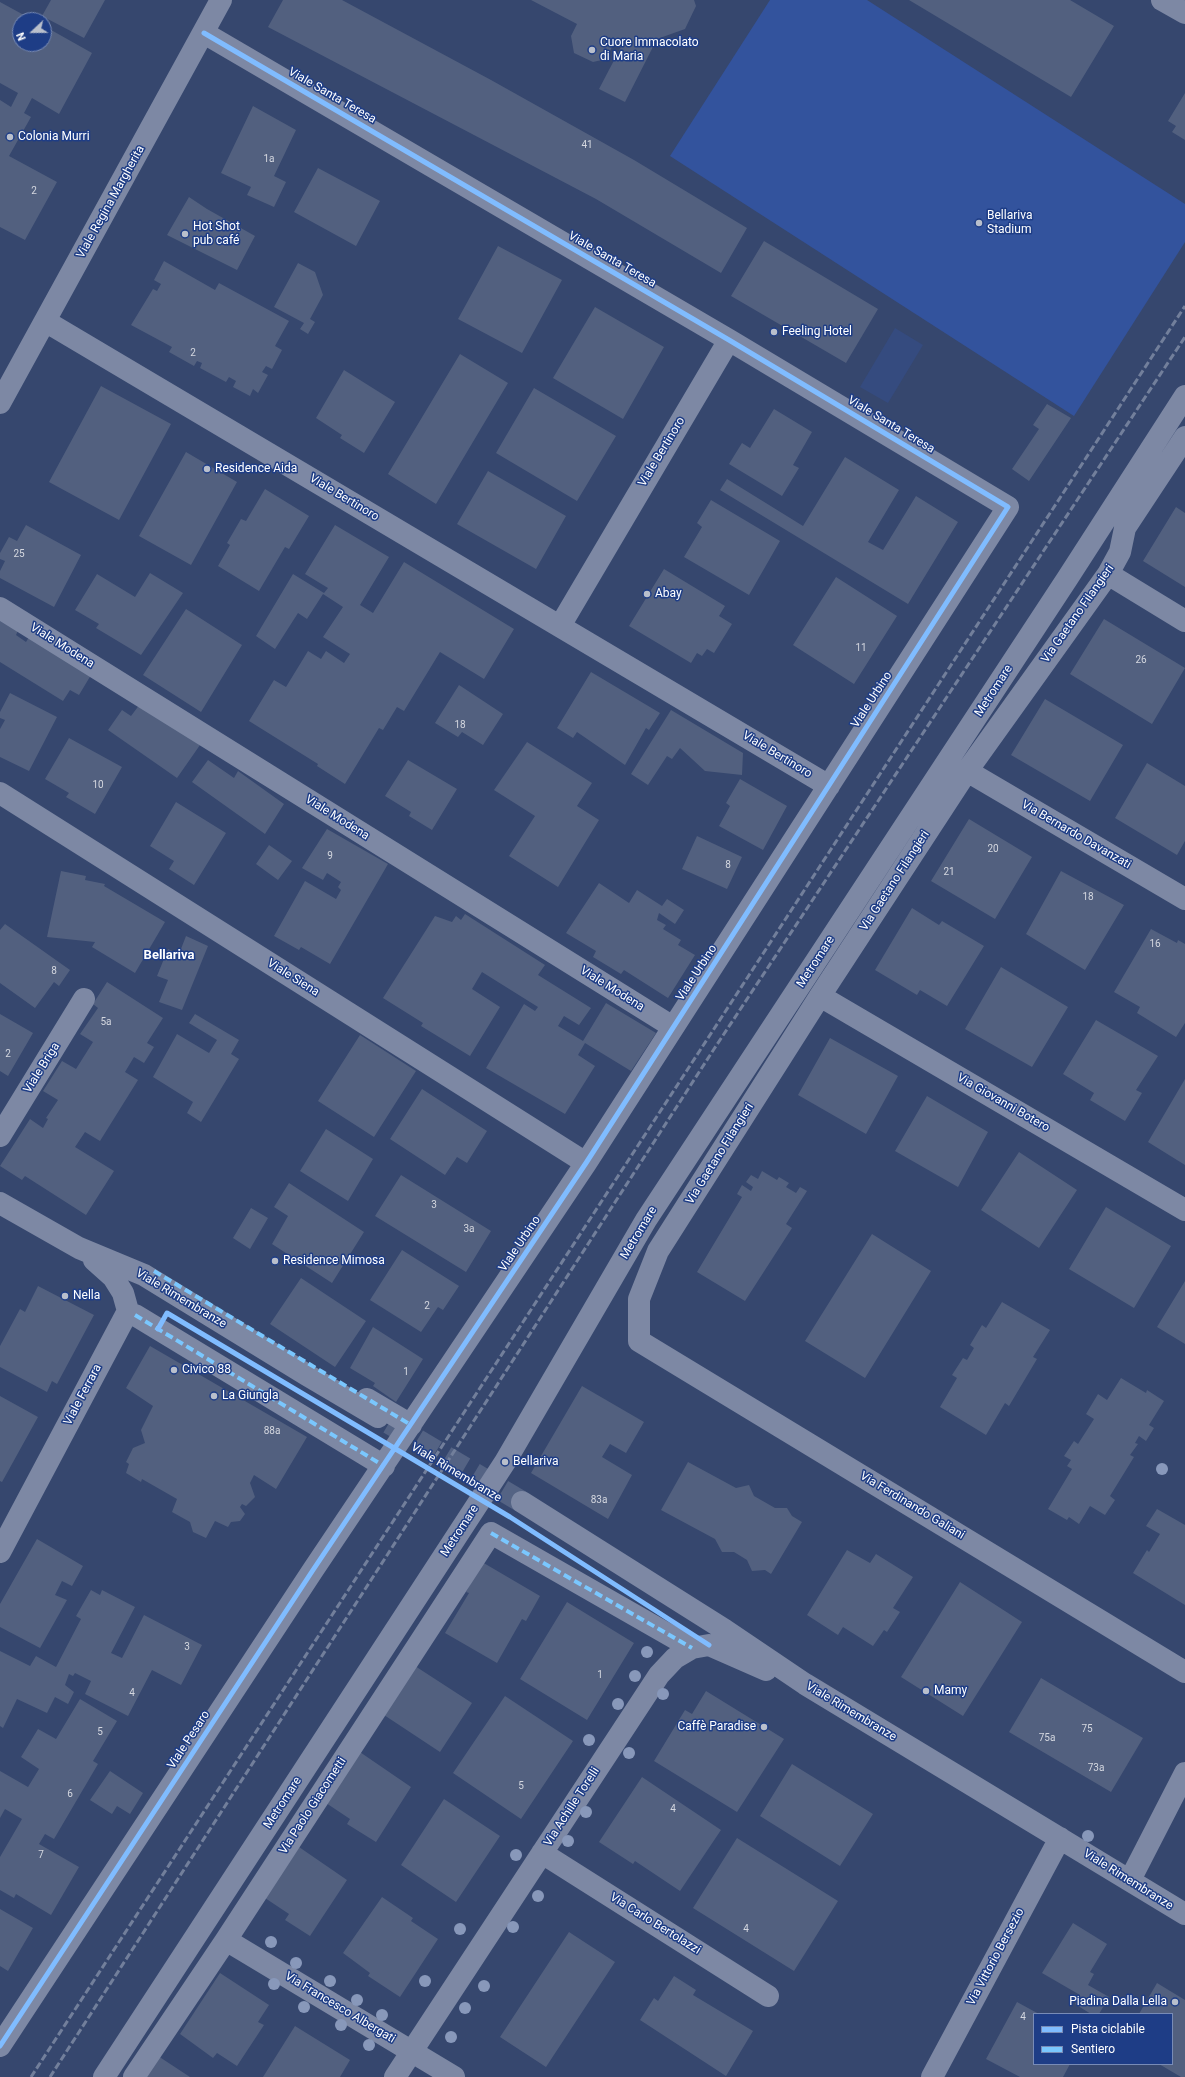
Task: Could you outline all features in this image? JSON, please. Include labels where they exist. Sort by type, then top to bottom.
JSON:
[{"type":"street","name":"Viale Regina Margherita","points":[[0,403],[221,0]]},
{"type":"street","points":[[1162,0],[1185,13]]},
{"type":"street","name":"Viale Santa Teresa","points":[[204,33],[729,340],[1008,507]]},
{"type":"street","name":"Viale Bertinoro","points":[[45,321],[829,786]]},
{"type":"street","name":"Viale Bertinoro","points":[[560,626],[729,340]]},
{"type":"street","name":"Metromare","points":[[104,2077],[505,1462],[646,1220],[1067,579],[1185,396]]},
{"type":"street","name":"Via Gaetano Filangieri","points":[[639,1341],[639,1299],[658,1251],[820,996],[967,771],[1108,574],[1120,552],[1125,528],[1185,437]]},
{"type":"street","name":"Viale Urbino","points":[[398,1446],[586,1163],[1008,507]]},
{"type":"street","points":[[1108,574],[1185,621]]},
{"type":"street","name":"Viale Modena","points":[[0,608],[673,1028]]},
{"type":"street","name":"Via Bernardo Davanzati","points":[[967,771],[1185,899]]},
{"type":"street","name":"Viale Siena","points":[[0,793],[586,1163]]},
{"type":"street","name":"Via Giovanni Botero","points":[[820,996],[1185,1210]]},
{"type":"street","name":"Viale Briga","points":[[0,1136],[84,999]]},
{"type":"street","name":"Viale Rimembranze","points":[[0,1203],[79,1248],[144,1275],[378,1417]]},
{"type":"street","name":"Viale Ferrara","points":[[0,1552],[128,1311],[123,1293],[113,1277],[79,1248]]},
{"type":"street","points":[[154,1271],[411,1425]]},
{"type":"street","points":[[135,1315],[384,1466]]},
{"type":"street","name":"Via Ferdinando Galiani","points":[[639,1341],[1185,1672]]},
{"type":"street","name":"Viale Pesaro","points":[[0,2046],[313,1570],[398,1446]]},
{"type":"street","name":"Viale Rimembranze","points":[[522,1502],[725,1630],[805,1684],[1185,1914]]},
{"type":"street","name":"Via Paolo Giacometti","points":[[134,2077],[226,1940],[491,1533],[692,1648]]},
{"type":"street","name":"Via Achille Torelli","points":[[395,2077],[659,1676],[675,1658],[692,1648],[709,1645],[761,1668],[805,1684]]},
{"type":"street","points":[[1130,1880],[1185,1773]]},
{"type":"street","name":"Via Vittorio Bersezio","points":[[932,2077],[1060,1838]]},
{"type":"street","name":"Via Carlo Bertolazzi","points":[[542,1853],[768,1996]]},
{"type":"street","name":"Via Francesco Albergati","points":[[226,1940],[454,2077]]},
{"type":"shaded area","name":"Bellariva Stadium","points":[[770,0],[867,0],[1185,204],[1185,242],[1074,416],[670,156]]},
{"type":"shaded area","points":[[895,328],[923,345],[888,403],[860,387]]},
{"type":"building","points":[[51,0],[105,0],[84,38],[52,21],[52,12],[44,12]]},
{"type":"building","points":[[283,0],[342,0],[491,80],[634,160],[747,228],[721,273],[596,199],[268,27]]},
{"type":"building","name":"Cuore Immacolato di Maria","points":[[531,0],[694,0],[696,6],[685,29],[657,39],[625,102],[599,89],[621,47],[614,43],[606,59],[593,62],[574,53],[571,36],[577,24]]},
{"type":"building","points":[[909,0],[1070,0],[1114,26],[1071,97]]},
{"type":"building","name":"Colonia Murri","points":[[0,2],[18,12],[12,12],[12,52],[52,52],[52,30],[92,53],[59,114],[32,98],[24,113],[31,117],[9,156],[57,182],[25,240],[0,227],[0,100],[11,107],[18,93],[0,83]]},
{"type":"building","points":[[1185,93],[1185,140],[1172,132],[1176,126],[1168,121]]},
{"type":"building","points":[[253,106],[296,130],[274,176],[286,182],[274,207],[247,195],[251,187],[221,173]]},
{"type":"building","points":[[318,168],[380,201],[356,246],[294,212]]},
{"type":"building","points":[[189,197],[255,236],[237,270],[167,235]]},
{"type":"building","points":[[764,241],[878,309],[846,363],[731,296]]},
{"type":"building","points":[[498,246],[562,280],[522,353],[458,319]]},
{"type":"building","points":[[164,261],[215,290],[219,283],[289,321],[275,346],[282,350],[272,369],[266,366],[262,372],[268,375],[258,393],[253,389],[250,396],[233,387],[236,381],[229,377],[226,382],[200,368],[202,363],[197,361],[194,366],[169,352],[172,347],[131,325],[153,289],[157,291],[161,284],[154,280]]},
{"type":"building","points":[[298,263],[315,272],[323,295],[310,319],[315,322],[308,334],[300,329],[304,323],[274,307]]},
{"type":"building","points":[[595,307],[664,347],[623,419],[553,378]]},
{"type":"building","points":[[460,354],[508,383],[436,504],[388,474]]},
{"type":"building","points":[[344,370],[395,402],[364,453],[340,438],[342,435],[316,418]]},
{"type":"building","points":[[101,386],[171,424],[119,520],[49,482]]},
{"type":"building","points":[[534,388],[616,436],[577,501],[496,453]]},
{"type":"building","points":[[1047,404],[1071,418],[1029,481],[1012,469],[1039,429],[1033,425]]},
{"type":"building","points":[[774,409],[812,432],[793,465],[799,468],[782,496],[729,464],[742,443],[750,448]]},
{"type":"building","points":[[186,452],[237,482],[191,565],[139,536]]},
{"type":"building","points":[[845,457],[899,490],[868,542],[883,550],[916,496],[958,522],[908,604],[720,490],[727,479],[803,526]]},
{"type":"building","points":[[488,471],[566,516],[536,569],[457,524]]},
{"type":"building","points":[[265,489],[309,516],[289,549],[285,547],[259,591],[218,566],[230,545],[227,543],[241,519],[246,521]]},
{"type":"building","points":[[711,500],[780,541],[749,595],[684,557],[702,527],[697,523]]},
{"type":"building","points":[[1176,507],[1185,513],[1185,587],[1143,561]]},
{"type":"building","points":[[26,525],[81,555],[54,607],[0,578],[0,571],[5,561],[0,559],[0,553],[9,537],[17,541]]},
{"type":"building","points":[[335,525],[389,557],[360,605],[373,613],[404,562],[514,629],[484,679],[440,652],[404,711],[397,707],[383,730],[379,728],[345,784],[317,766],[318,764],[249,721],[274,680],[286,687],[308,651],[321,659],[326,651],[344,663],[350,654],[323,637],[343,607],[323,594],[307,619],[298,613],[275,649],[256,636],[293,574],[324,593],[328,588],[305,574]]},
{"type":"building","points":[[664,569],[725,606],[719,616],[732,624],[714,653],[707,649],[702,656],[697,653],[691,663],[629,626]]},
{"type":"building","points":[[150,573],[183,593],[141,655],[96,628],[99,624],[75,610],[97,574],[135,597]]},
{"type":"building","points":[[836,577],[897,616],[854,684],[793,645]]},
{"type":"building","points":[[186,609],[242,645],[201,712],[143,675]]},
{"type":"building","points":[[0,613],[21,624],[16,635],[26,642],[29,637],[91,675],[79,695],[70,690],[63,701],[0,662]]},
{"type":"building","points":[[1104,619],[1185,668],[1152,724],[1070,674]]},
{"type":"building","points":[[591,672],[660,713],[649,730],[646,728],[625,765],[577,732],[573,738],[557,728]]},
{"type":"building","points":[[459,685],[503,714],[483,745],[462,732],[458,737],[435,723]]},
{"type":"building","points":[[10,693],[57,717],[29,771],[0,757],[0,729],[5,720],[0,718],[0,712]]},
{"type":"building","points":[[1045,699],[1123,745],[1090,801],[1011,755]]},
{"type":"building","points":[[140,704],[200,745],[177,778],[108,730],[122,710],[131,716]]},
{"type":"building","points":[[671,710],[743,753],[742,775],[705,771],[680,748],[672,759],[667,756],[648,785],[631,774]]},
{"type":"building","points":[[69,738],[122,767],[95,814],[66,797],[69,793],[45,779]]},
{"type":"building","points":[[527,742],[592,783],[577,806],[599,820],[558,887],[509,856],[535,816],[494,790]]},
{"type":"building","points":[[208,760],[234,778],[238,771],[284,804],[265,834],[192,782]]},
{"type":"building","points":[[408,760],[457,789],[432,830],[409,816],[411,812],[385,796]]},
{"type":"building","points":[[1147,763],[1185,786],[1185,841],[1177,855],[1115,818]]},
{"type":"building","points":[[740,779],[787,806],[763,850],[719,826],[730,806],[726,803]]},
{"type":"building","points":[[176,802],[226,833],[194,885],[169,869],[174,861],[150,846]]},
{"type":"building","points":[[969,819],[1032,857],[995,919],[931,881]]},
{"type":"building","points":[[327,829],[388,864],[330,964],[301,947],[299,950],[274,936],[305,881],[336,899],[341,890],[338,887],[341,882],[327,873],[323,880],[302,868]]},
{"type":"building","points":[[697,836],[742,857],[727,889],[682,869]]},
{"type":"building","points":[[269,845],[292,861],[278,880],[256,864]]},
{"type":"building","points":[[61,871],[86,876],[85,880],[105,884],[104,886],[165,922],[135,973],[92,947],[95,942],[47,937]]},
{"type":"building","points":[[1061,871],[1124,905],[1085,970],[1026,934]]},
{"type":"building","points":[[599,883],[629,903],[637,890],[662,906],[667,899],[684,910],[675,924],[659,913],[657,920],[666,925],[663,929],[681,940],[678,945],[695,955],[668,998],[624,970],[621,974],[593,957],[596,951],[566,933]]},
{"type":"building","points":[[912,908],[939,925],[942,921],[984,946],[947,1006],[920,990],[917,995],[875,970]]},
{"type":"building","points":[[465,914],[545,965],[538,975],[591,1008],[579,1025],[564,1016],[558,1026],[583,1041],[606,1003],[656,1033],[631,1071],[585,1043],[578,1055],[595,1066],[565,1114],[486,1068],[524,1004],[535,1011],[538,1007],[482,972],[472,989],[500,1007],[470,1056],[421,1026],[423,1023],[383,998],[435,916],[452,922],[456,916],[461,920]]},
{"type":"building","points":[[5,924],[70,970],[59,986],[54,982],[35,1008],[0,983],[0,930]]},
{"type":"building","points":[[1151,929],[1177,943],[1178,940],[1185,944],[1185,1023],[1176,1037],[1137,1013],[1140,1007],[1114,992]]},
{"type":"building","points":[[186,936],[208,946],[182,1010],[159,1002],[168,980],[157,976],[168,949],[179,954]]},
{"type":"building","points":[[1001,967],[1068,1007],[1032,1067],[965,1029]]},
{"type":"building","points":[[107,982],[163,1018],[147,1043],[154,1047],[144,1063],[134,1057],[125,1072],[138,1080],[100,1141],[85,1132],[75,1147],[114,1171],[86,1215],[25,1176],[22,1180],[0,1166],[30,1119],[43,1128],[48,1119],[46,1118],[58,1100],[43,1091],[62,1061],[76,1069],[93,1042],[80,1034],[98,1008],[93,1004]]},
{"type":"building","points":[[0,1014],[33,1033],[8,1076],[0,1071]]},
{"type":"building","points":[[195,1014],[239,1040],[231,1054],[239,1059],[201,1122],[187,1113],[193,1102],[153,1077],[177,1034],[209,1053],[217,1040],[189,1023]]},
{"type":"building","points":[[1096,1020],[1158,1056],[1136,1090],[1142,1093],[1125,1121],[1090,1100],[1094,1093],[1063,1074]]},
{"type":"building","points":[[360,1035],[416,1071],[374,1137],[318,1101]]},
{"type":"building","points":[[830,1038],[898,1076],[866,1134],[798,1095]]},
{"type":"building","points":[[1185,1079],[1185,1165],[1148,1142]]},
{"type":"building","points":[[422,1089],[487,1131],[467,1163],[457,1157],[445,1175],[390,1139]]},
{"type":"building","points":[[927,1096],[988,1132],[958,1187],[895,1151]]},
{"type":"building","points":[[326,1129],[373,1159],[348,1201],[300,1171]]},
{"type":"building","points":[[1019,1152],[1077,1190],[1039,1248],[981,1210]]},
{"type":"building","points":[[762,1171],[777,1180],[779,1177],[789,1183],[786,1187],[796,1193],[800,1187],[807,1191],[786,1224],[792,1228],[745,1301],[697,1272],[742,1197],[737,1194],[742,1185],[751,1191],[753,1187],[746,1182],[751,1175],[758,1179]]},
{"type":"building","points":[[401,1175],[491,1231],[466,1272],[375,1216]]},
{"type":"building","points":[[289,1183],[364,1232],[332,1283],[272,1244],[288,1216],[274,1207]]},
{"type":"building","points":[[1106,1207],[1171,1246],[1134,1308],[1069,1269]]},
{"type":"building","points":[[251,1208],[268,1218],[250,1249],[233,1238]]},
{"type":"building","points":[[872,1234],[931,1271],[865,1378],[805,1341]]},
{"type":"building","points":[[402,1250],[459,1286],[443,1310],[438,1307],[421,1332],[370,1300]]},
{"type":"building","points":[[301,1278],[366,1321],[335,1367],[270,1324]]},
{"type":"building","points":[[1185,1281],[1185,1344],[1157,1327]]},
{"type":"building","points":[[38,1286],[94,1315],[57,1384],[52,1381],[47,1392],[0,1367],[0,1346],[20,1309],[25,1312]]},
{"type":"building","points":[[1002,1302],[1050,1330],[1033,1357],[1037,1359],[1009,1406],[1005,1403],[986,1435],[940,1407],[957,1378],[952,1375],[963,1358],[967,1360],[974,1348],[970,1345],[982,1325],[986,1328]]},
{"type":"building","points":[[373,1327],[423,1359],[396,1402],[373,1386],[375,1383],[350,1368]]},
{"type":"building","points":[[150,1346],[307,1437],[276,1489],[254,1475],[250,1483],[255,1497],[246,1506],[242,1504],[240,1507],[245,1514],[240,1521],[231,1522],[228,1527],[215,1521],[206,1538],[193,1532],[190,1522],[172,1512],[177,1499],[142,1479],[141,1482],[126,1473],[129,1464],[126,1462],[133,1448],[145,1443],[141,1430],[153,1406],[126,1388]]},
{"type":"building","points":[[1121,1378],[1146,1393],[1147,1390],[1164,1401],[1149,1425],[1154,1428],[1146,1441],[1139,1436],[1135,1443],[1138,1444],[1130,1455],[1134,1457],[1110,1496],[1115,1500],[1105,1515],[1090,1506],[1079,1524],[1069,1517],[1067,1520],[1048,1509],[1072,1469],[1067,1466],[1071,1460],[1064,1456],[1074,1441],[1078,1444],[1094,1419],[1086,1414],[1098,1394],[1107,1400]]},
{"type":"building","points":[[582,1386],[644,1422],[626,1453],[610,1444],[602,1457],[632,1475],[608,1519],[531,1473]]},
{"type":"building","points":[[0,1396],[38,1417],[2,1482],[0,1481]]},
{"type":"building","points":[[688,1462],[736,1488],[749,1485],[754,1496],[775,1508],[787,1508],[792,1516],[802,1522],[771,1574],[765,1570],[752,1571],[747,1560],[734,1552],[722,1552],[715,1539],[661,1510]]},
{"type":"building","points":[[1157,1509],[1185,1525],[1185,1605],[1133,1573],[1147,1550],[1149,1552],[1160,1534],[1146,1526]]},
{"type":"building","points":[[37,1539],[83,1566],[72,1586],[62,1581],[55,1595],[67,1600],[40,1648],[0,1627],[0,1604]]},
{"type":"building","points":[[847,1550],[870,1563],[876,1554],[913,1577],[893,1608],[900,1612],[887,1632],[884,1630],[873,1646],[843,1627],[838,1635],[807,1615]]},
{"type":"building","points":[[482,1562],[540,1596],[526,1621],[522,1619],[497,1663],[445,1633],[469,1593],[466,1592]]},
{"type":"building","points":[[960,1582],[1022,1622],[963,1716],[901,1677]]},
{"type":"building","points":[[91,1590],[100,1595],[102,1590],[135,1607],[111,1653],[122,1658],[144,1615],[202,1645],[181,1685],[152,1670],[128,1716],[85,1694],[91,1681],[75,1673],[73,1676],[69,1674],[65,1685],[74,1692],[68,1704],[55,1697],[47,1713],[17,1699],[3,1728],[0,1726],[0,1651],[30,1666],[36,1656],[56,1667],[81,1619],[76,1616]]},
{"type":"building","points":[[567,1602],[634,1643],[587,1720],[520,1679]]},
{"type":"building","points":[[415,1666],[472,1703],[440,1752],[384,1715]]},
{"type":"building","points":[[1041,1678],[1143,1738],[1111,1792],[1009,1732]]},
{"type":"building","points":[[706,1691],[784,1739],[737,1812],[654,1761],[685,1710],[692,1714]]},
{"type":"building","points":[[505,1696],[573,1741],[521,1819],[453,1773]]},
{"type":"building","points":[[80,1699],[117,1721],[93,1761],[98,1764],[54,1839],[45,1834],[39,1844],[79,1867],[51,1915],[16,1894],[14,1898],[0,1890],[0,1857],[22,1819],[5,1809],[0,1818],[0,1771],[28,1787],[39,1769],[21,1757],[38,1729],[56,1739]]},
{"type":"building","points":[[354,1748],[411,1787],[376,1842],[347,1824],[350,1819],[320,1799]]},
{"type":"building","points":[[792,1764],[873,1814],[840,1866],[760,1816]]},
{"type":"building","points":[[110,1771],[143,1793],[130,1814],[117,1806],[112,1814],[90,1800]]},
{"type":"building","points":[[642,1777],[721,1830],[680,1891],[635,1861],[633,1864],[599,1842]]},
{"type":"building","points":[[444,1799],[500,1836],[456,1902],[401,1865]]},
{"type":"building","points":[[737,1838],[838,1901],[794,1971],[693,1908]]},
{"type":"building","points":[[299,1847],[347,1880],[310,1936],[285,1920],[289,1914],[265,1898]]},
{"type":"building","points":[[382,1897],[413,1918],[411,1921],[438,1939],[400,1997],[368,1976],[370,1973],[343,1953]]},
{"type":"building","points":[[0,1909],[33,1928],[8,1971],[0,1966]]},
{"type":"building","points":[[1073,1923],[1107,1944],[1090,1972],[1094,1974],[1088,1985],[1109,1997],[1100,2013],[1089,2013],[1075,2004],[1080,1995],[1042,1973]]},
{"type":"building","points":[[569,1932],[615,1962],[546,2067],[500,2037]]},
{"type":"building","points":[[220,1973],[269,2005],[258,2022],[264,2025],[237,2066],[217,2053],[213,2058],[180,2034]]},
{"type":"building","points":[[674,1976],[696,1990],[693,1995],[753,2031],[726,2076],[640,2020],[654,1998],[658,2001]]},
{"type":"building","points":[[1157,1983],[1185,2000],[1185,2077],[1181,2077],[1161,2065],[1173,2065],[1173,2013],[1140,2013]]},
{"type":"building","points":[[1017,2002],[1037,2013],[1033,2013],[1033,2065],[1069,2065],[1063,2077],[1020,2077],[986,2059]]},
{"type":"building","points":[[295,2026],[350,2060],[340,2077],[263,2077]]},
{"type":"building","points":[[155,2054],[190,2077],[141,2077]]},
{"type":"tunnel","points":[[389,1423],[522,1502]]},
{"type":"railway","points":[[31,2077],[1185,306]]},
{"type":"railway","points":[[50,2077],[714,1049],[1185,337]]},
{"type":"marked path","points":[[154,1271],[411,1425]]},
{"type":"marked path","points":[[135,1315],[384,1466]]},
{"type":"marked path","points":[[491,1533],[692,1648]]},
{"type":"cycle path","points":[[0,2046],[313,1570],[586,1163],[1008,507],[729,340],[204,33]]},
{"type":"cycle path","points":[[158,1329],[167,1313],[510,1517],[709,1645]]},
{"type":"place","name":"Cuore Immacolato di Maria","points":[[592,50]]},
{"type":"place","name":"Colonia Murri","points":[[10,137]]},
{"type":"place","name":"Bellariva Stadium","points":[[979,223]]},
{"type":"place","name":"Hot Shot pub café","points":[[185,234]]},
{"type":"place","name":"Feeling Hotel","points":[[774,332]]},
{"type":"place","name":"Residence Aida","points":[[207,469]]},
{"type":"place","name":"Abay","points":[[647,594]]},
{"type":"place","name":"Residence Mimosa","points":[[275,1261]]},
{"type":"place","name":"Nella","points":[[65,1296]]},
{"type":"place","name":"Civico 88","points":[[174,1370]]},
{"type":"place","name":"La Giungla","points":[[214,1396]]},
{"type":"place","name":"Bellariva","points":[[505,1462]]},
{"type":"place","name":"Mamy","points":[[926,1691]]},
{"type":"place","name":"Caffè Paradise","points":[[764,1727]]},
{"type":"place","name":"Piadina Dalla Lella","points":[[1175,2002]]},
{"type":"district","name":"Bellariva","points":[[169,956]]}]
